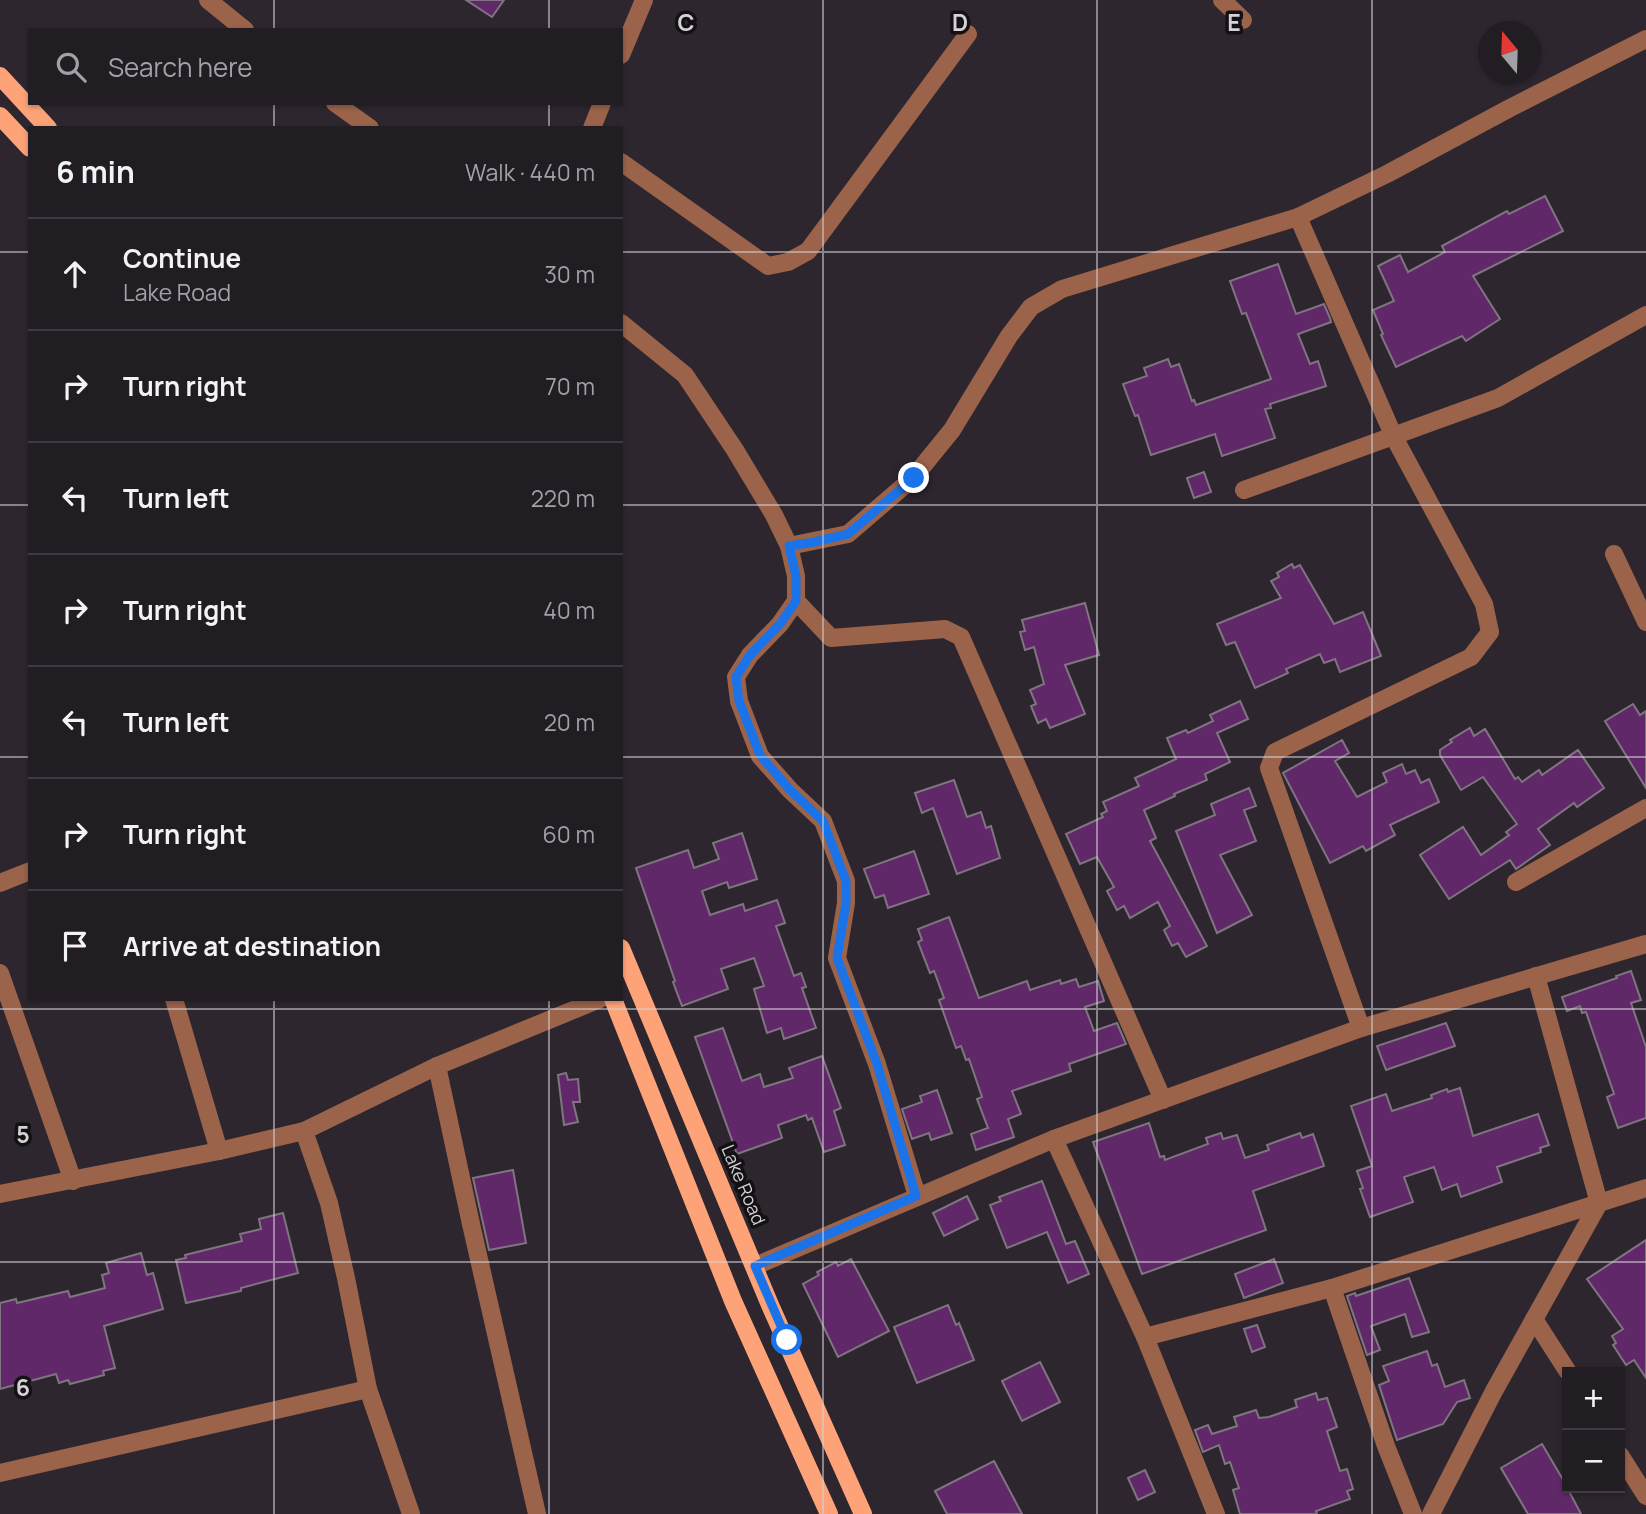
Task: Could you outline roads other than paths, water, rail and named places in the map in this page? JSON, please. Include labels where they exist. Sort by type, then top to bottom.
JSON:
[{"type":"main road","points":[[0,76],[46,126]]},
{"type":"main road","points":[[0,116],[28,146]]},
{"type":"main road","name":"Lake Road","points":[[623,953],[770,1305],[863,1514]]},
{"type":"main road","points":[[614,1001],[733,1301],[829,1514]]},
{"type":"street","points":[[208,0],[243,28]]},
{"type":"street","points":[[623,50],[643,0]]},
{"type":"street","points":[[1222,0],[1243,20]]},
{"type":"street","points":[[623,163],[768,266],[788,262],[808,251],[968,34]]},
{"type":"street","points":[[789,546],[848,534],[914,478],[952,430],[1009,336],[1031,307],[1062,289],[1298,217],[1387,174],[1646,39]]},
{"type":"street","points":[[338,105],[367,126]]},
{"type":"street","points":[[593,126],[601,105]]},
{"type":"street","points":[[1298,217],[1394,437],[1484,604],[1489,632],[1471,657],[1275,752],[1269,768],[1361,1028]]},
{"type":"street","points":[[1244,490],[1498,398],[1646,315]]},
{"type":"street","points":[[623,325],[685,375],[748,471],[789,546],[796,576],[796,601],[780,624],[750,655],[736,677],[739,701],[760,755],[790,790],[823,821],[846,881],[846,903],[837,958],[877,1064],[916,1196]]},
{"type":"street","points":[[1614,554],[1646,622]]},
{"type":"street","points":[[796,601],[831,638],[945,629],[961,637],[1163,1100]]},
{"type":"street","points":[[1516,881],[1646,808]]},
{"type":"street","points":[[0,883],[28,873]]},
{"type":"street","points":[[755,1266],[1054,1139],[1361,1028],[1646,944]]},
{"type":"street","points":[[0,973],[73,1181]]},
{"type":"street","points":[[1431,1514],[1494,1391],[1599,1202],[1536,976]]},
{"type":"street","points":[[175,1001],[219,1151]]},
{"type":"street","points":[[0,1194],[219,1151],[304,1131],[437,1066],[595,1001]]},
{"type":"street","points":[[437,1066],[537,1514]]},
{"type":"street","points":[[304,1131],[329,1203],[368,1389],[411,1514]]},
{"type":"street","points":[[1054,1139],[1145,1337],[1216,1514]]},
{"type":"street","points":[[1145,1337],[1332,1288],[1646,1188]]},
{"type":"street","points":[[1332,1288],[1386,1446],[1413,1514]]},
{"type":"street","points":[[1534,1319],[1565,1367]]},
{"type":"street","points":[[0,1473],[368,1389]]},
{"type":"street","points":[[1625,1463],[1646,1496]]}]
